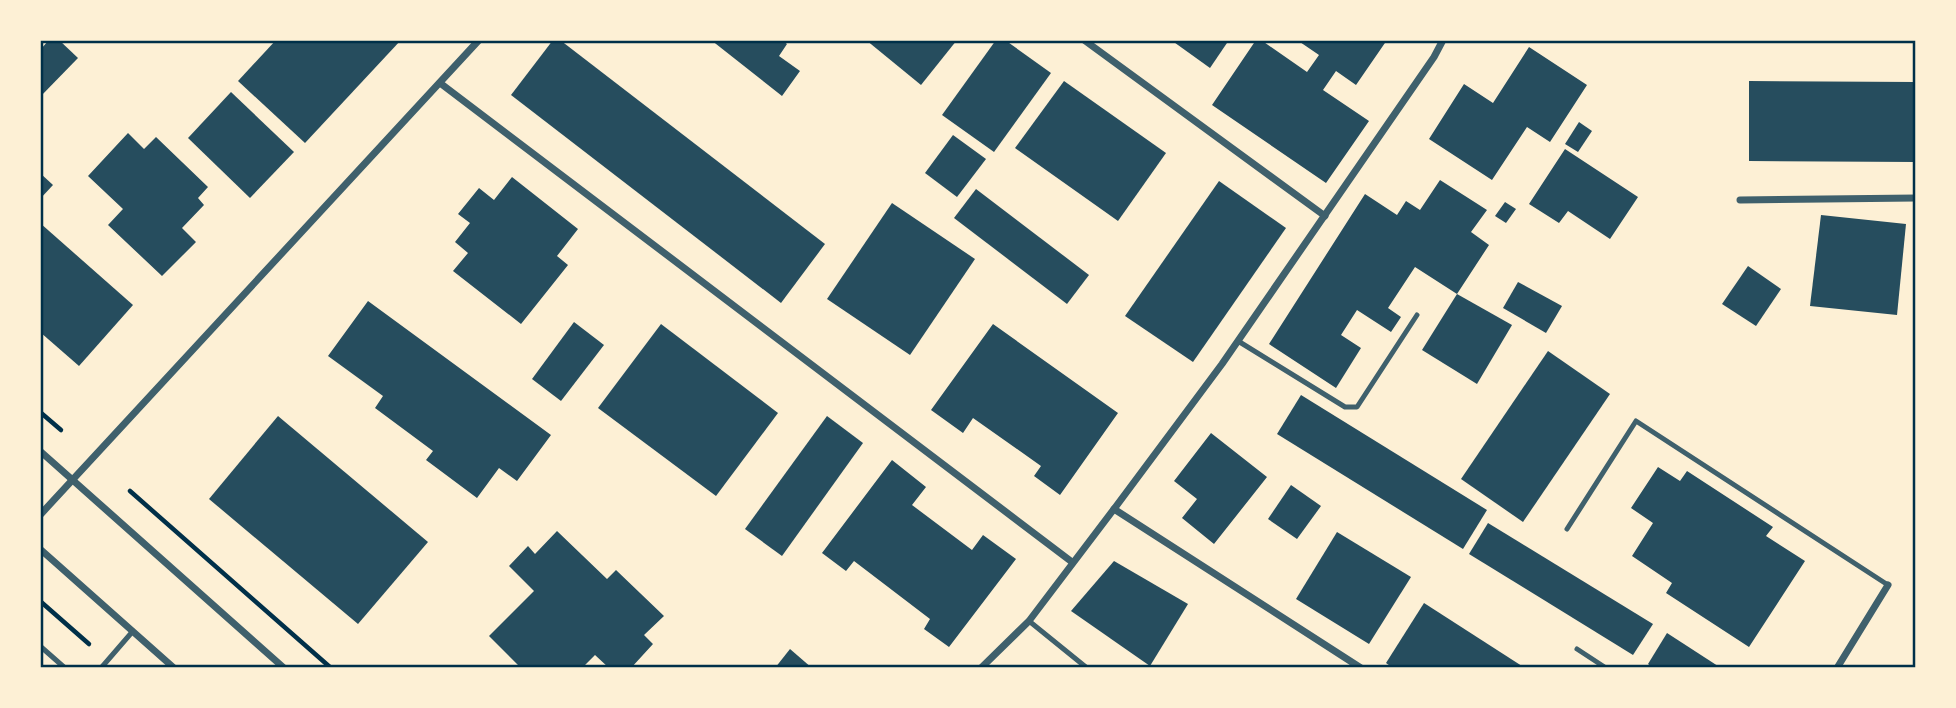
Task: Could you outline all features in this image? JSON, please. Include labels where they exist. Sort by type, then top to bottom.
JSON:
[{"type":"street","points":[[40,515],[479,40]]},
{"type":"street","points":[[1084,40],[1325,216]]},
{"type":"street","points":[[981,668],[1029,621],[1238,341],[1434,57],[1443,40]]},
{"type":"street","points":[[440,83],[1072,562]]},
{"type":"street","points":[[1740,200],[1916,198]]},
{"type":"street","points":[[40,451],[284,668]]},
{"type":"street","points":[[1114,509],[1361,668]]},
{"type":"street","points":[[40,549],[174,668]]},
{"type":"street","points":[[1837,668],[1888,585]]},
{"type":"lane","points":[[1238,341],[1345,407],[1357,407],[1418,315]]},
{"type":"lane","points":[[1567,529],[1636,421],[1888,585]]},
{"type":"lane","points":[[1029,621],[1087,668]]},
{"type":"lane","points":[[101,668],[133,631]]},
{"type":"lane","points":[[40,646],[65,668]]},
{"type":"lane","points":[[1577,649],[1606,668]]},
{"type":"path","points":[[40,412],[331,668]]},
{"type":"path","points":[[40,601],[107,660]]},
{"type":"building","points":[[49,40],[59,40],[78,58],[40,97],[40,50]]},
{"type":"building","points":[[276,40],[401,40],[305,143],[238,81]]},
{"type":"building","points":[[553,40],[560,40],[825,244],[781,303],[511,95]]},
{"type":"building","points":[[711,40],[782,40],[787,44],[779,56],[800,71],[782,96]]},
{"type":"building","points":[[866,40],[957,40],[921,85]]},
{"type":"building","points":[[996,40],[1005,40],[1051,73],[994,152],[942,115]]},
{"type":"building","points":[[1171,40],[1229,40],[1210,68]]},
{"type":"building","points":[[1256,40],[1261,40],[1307,72],[1319,55],[1297,40],[1387,40],[1356,85],[1336,71],[1323,90],[1369,121],[1326,183],[1212,105]]},
{"type":"building","points":[[1529,47],[1587,85],[1550,142],[1527,127],[1492,180],[1429,139],[1464,84],[1493,103]]},
{"type":"building","points":[[1064,81],[1166,153],[1118,221],[1015,148]]},
{"type":"building","points":[[1749,81],[1916,82],[1916,162],[1749,161]]},
{"type":"building","points":[[231,92],[294,152],[250,198],[188,138]]},
{"type":"building","points":[[1579,122],[1592,131],[1578,152],[1565,144]]},
{"type":"building","points":[[128,133],[144,149],[156,137],[208,187],[198,198],[204,205],[182,228],[196,242],[162,276],[108,225],[123,209],[88,176]]},
{"type":"building","points":[[953,135],[986,159],[957,197],[925,173]]},
{"type":"building","points":[[1565,149],[1638,197],[1610,239],[1568,211],[1559,223],[1529,204]]},
{"type":"building","points":[[40,173],[53,185],[40,199]]},
{"type":"building","points":[[512,177],[578,229],[557,256],[568,265],[521,324],[453,271],[468,253],[455,242],[470,223],[458,214],[479,188],[494,200]]},
{"type":"building","points":[[1440,180],[1487,210],[1471,232],[1489,245],[1457,294],[1415,267],[1388,308],[1401,317],[1391,332],[1357,310],[1341,335],[1361,348],[1336,388],[1269,344],[1365,194],[1397,215],[1406,201],[1420,210]]},
{"type":"building","points":[[1219,181],[1286,228],[1193,362],[1125,316]]},
{"type":"building","points":[[976,189],[1089,275],[1067,304],[954,218]]},
{"type":"building","points":[[1505,202],[1516,209],[1506,223],[1495,216]]},
{"type":"building","points":[[892,203],[975,259],[910,355],[827,299]]},
{"type":"building","points":[[1821,215],[1906,224],[1897,315],[1810,306]]},
{"type":"building","points":[[40,223],[133,305],[79,366],[40,332]]},
{"type":"building","points":[[1748,266],[1781,289],[1756,326],[1722,304]]},
{"type":"building","points":[[1518,282],[1562,306],[1546,333],[1503,308]]},
{"type":"building","points":[[1457,294],[1512,325],[1477,384],[1422,350]]},
{"type":"building","points":[[368,301],[551,435],[517,481],[499,468],[477,498],[426,460],[433,451],[375,408],[383,396],[328,356]]},
{"type":"building","points":[[574,322],[604,345],[561,401],[532,379]]},
{"type":"building","points":[[661,324],[778,413],[716,496],[598,408]]},
{"type":"building","points":[[993,324],[1118,413],[1060,495],[1034,476],[1041,466],[973,418],[963,433],[931,410]]},
{"type":"building","points":[[1548,351],[1610,394],[1523,522],[1461,479]]},
{"type":"building","points":[[1301,395],[1487,510],[1463,549],[1277,434]]},
{"type":"building","points":[[278,416],[428,542],[358,624],[209,499]]},
{"type":"building","points":[[827,416],[863,443],[782,556],[745,529]]},
{"type":"building","points":[[1211,433],[1267,477],[1214,544],[1182,518],[1197,499],[1174,481]]},
{"type":"building","points":[[892,460],[926,487],[912,505],[972,550],[983,535],[1016,559],[949,647],[924,629],[930,619],[854,561],[846,571],[822,553]]},
{"type":"building","points":[[1658,467],[1680,481],[1687,471],[1773,527],[1766,536],[1805,561],[1749,647],[1666,593],[1672,583],[1632,556],[1653,523],[1631,508]]},
{"type":"building","points":[[1291,485],[1321,506],[1297,539],[1268,519]]},
{"type":"building","points":[[1488,523],[1653,624],[1633,655],[1469,554]]},
{"type":"building","points":[[557,531],[607,579],[616,570],[664,616],[644,635],[653,644],[631,668],[609,668],[595,655],[582,668],[521,668],[489,636],[534,591],[509,566],[528,546],[535,554]]},
{"type":"building","points":[[1337,532],[1411,577],[1369,644],[1296,599]]},
{"type":"building","points":[[1114,561],[1188,604],[1150,666],[1071,611]]},
{"type":"building","points":[[1424,603],[1525,668],[1393,668],[1386,663]]},
{"type":"building","points":[[1667,633],[1721,668],[1653,668],[1648,664]]},
{"type":"building","points":[[790,649],[812,668],[775,668]]}]
